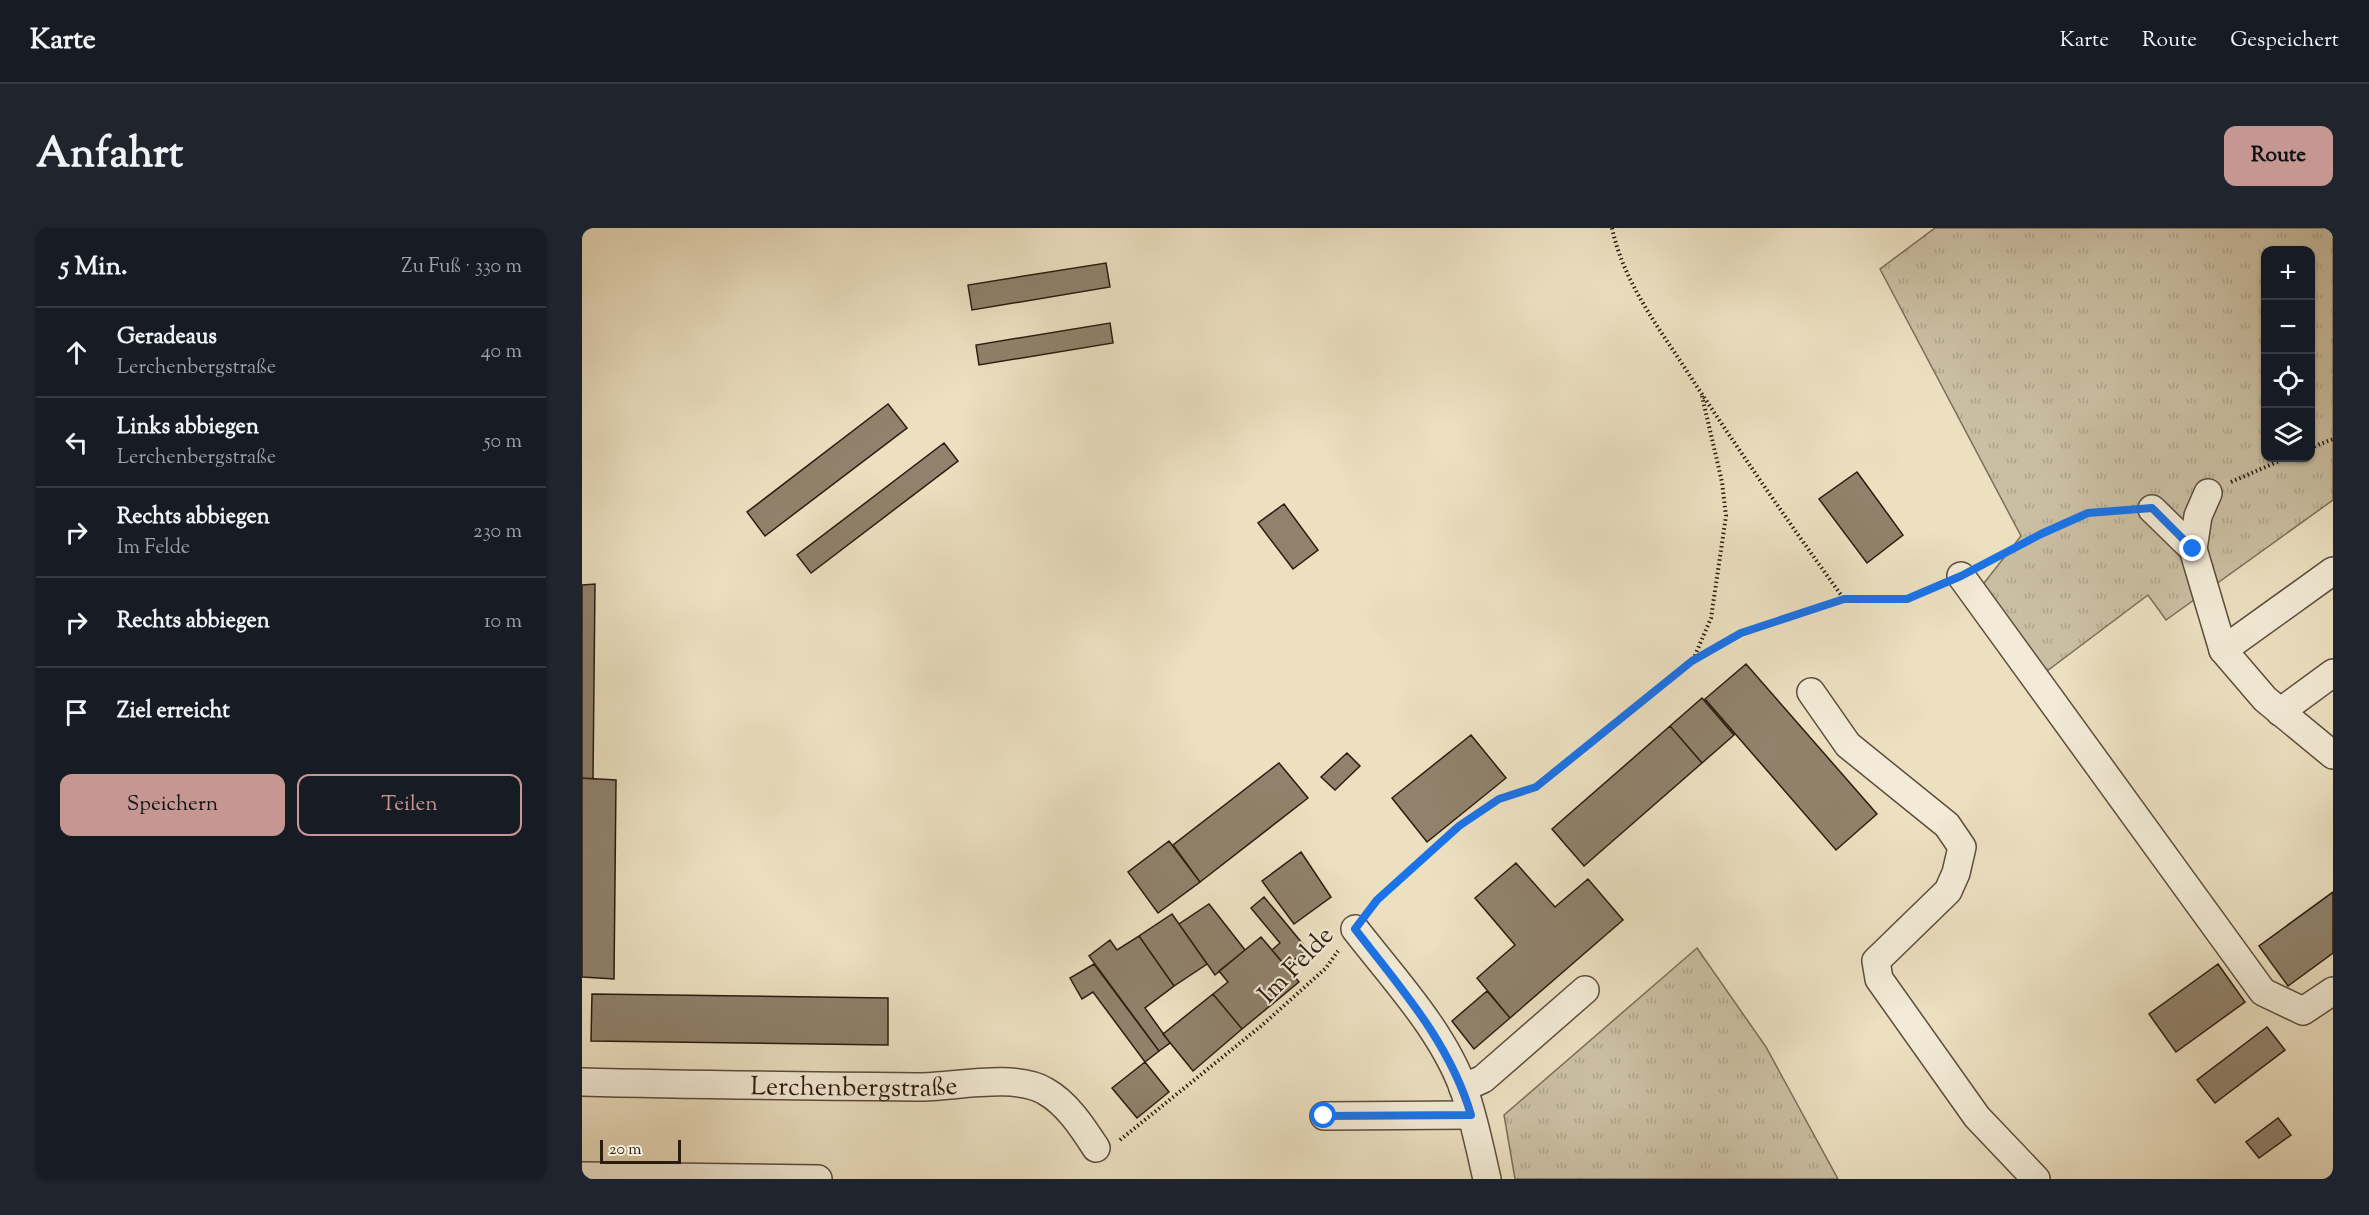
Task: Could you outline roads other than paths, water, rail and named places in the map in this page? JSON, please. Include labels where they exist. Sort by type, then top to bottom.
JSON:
[{"type":"street","points":[[2208,493],[2198,516],[2193,549],[2223,650],[2265,699],[2333,755]]},
{"type":"street","points":[[2152,508],[2193,549]]},
{"type":"street","points":[[2223,650],[2333,571]]},
{"type":"street","points":[[1961,576],[2264,992],[2303,1011],[2333,991]]},
{"type":"street","points":[[2280,712],[2333,673]]},
{"type":"street","points":[[1811,693],[1848,745],[1947,825],[1962,847],[1956,873],[1948,891],[1876,961],[1879,979],[1977,1117],[2036,1179]]},
{"type":"street","points":[[1355,929],[1420,1013],[1439,1042],[1463,1088],[1487,1179]]},
{"type":"street","points":[[1463,1088],[1483,1079],[1585,990]]},
{"type":"street","name":"Lerchenbergstraße","points":[[582,1082],[923,1087],[980,1083],[1025,1084],[1045,1090],[1062,1105],[1079,1122],[1096,1148]]},
{"type":"street","points":[[1324,1116],[1471,1115]]},
{"type":"street","points":[[582,1176],[818,1179]]}]
